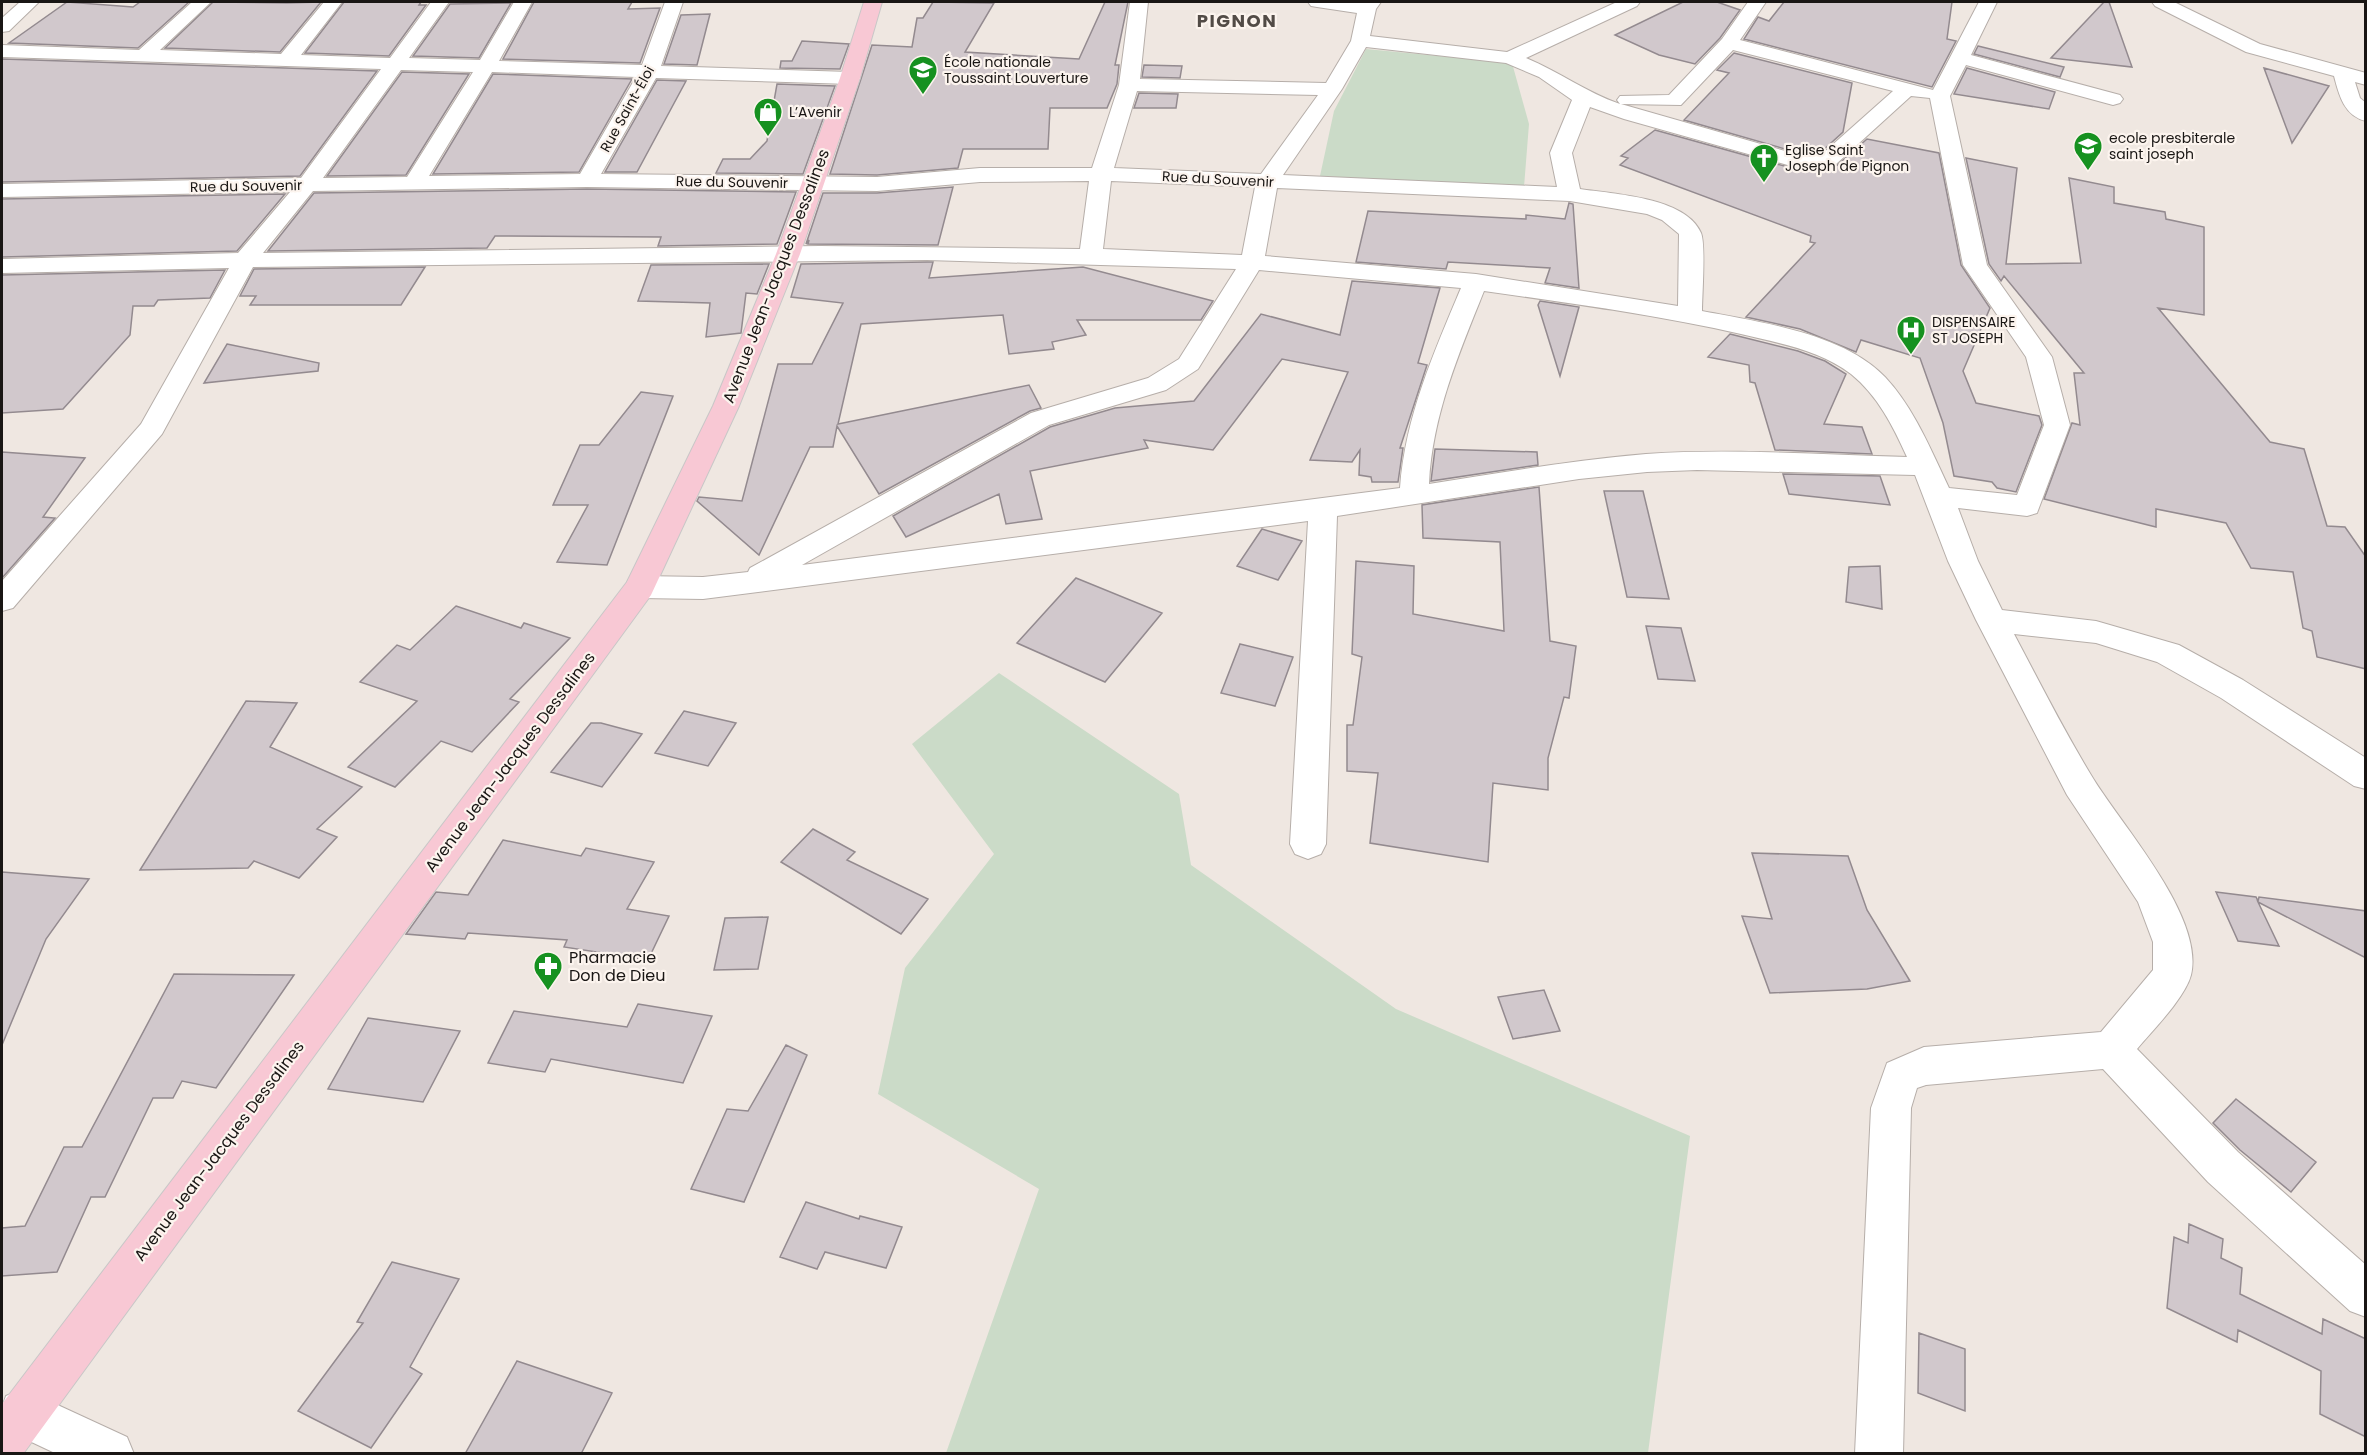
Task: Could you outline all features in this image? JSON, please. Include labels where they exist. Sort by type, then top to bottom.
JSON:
[{"type":"main road","name":"Avenue Jean-Jacques Dessalines","points":[[12,1428],[640,587],[726,406],[788,254],[811,183],[850,78],[873,2]]},
{"type":"street","points":[[2,27],[30,2]]},
{"type":"street","points":[[144,56],[202,2]]},
{"type":"street","points":[[286,62],[333,2]]},
{"type":"street","points":[[2,600],[152,428],[246,259],[306,185],[441,2]]},
{"type":"street","points":[[414,183],[486,67],[523,2]]},
{"type":"street","name":"Rue Saint-Éloi","points":[[587,180],[649,72],[674,2]]},
{"type":"street","points":[[1092,255],[1101,174],[1129,85],[1139,2]]},
{"type":"street","points":[[746,583],[1040,419],[1157,384],[1189,364],[1252,262],[1266,182],[1332,89],[1360,41],[1370,5],[1317,2]]},
{"type":"street","points":[[1510,58],[1631,2]]},
{"type":"street","points":[[1583,98],[1674,101],[1729,43],[1757,2]]},
{"type":"street","points":[[1939,496],[2027,506],[2057,425],[2039,357],[1975,265],[1940,96],[1988,2]]},
{"type":"street","points":[[2161,2],[2253,48],[2366,79]]},
{"type":"street","points":[[1360,41],[1510,58],[1546,73],[1583,98],[1631,115],[1806,163],[1827,160],[1908,88]]},
{"type":"street","points":[[1729,43],[1940,96]]},
{"type":"street","points":[[2,51],[286,62],[850,78]]},
{"type":"street","points":[[1958,57],[2113,99]]},
{"type":"street","points":[[2343,74],[2350,100],[2366,115]]},
{"type":"street","points":[[1129,85],[1332,89]]},
{"type":"street","points":[[1570,194],[1561,153],[1583,98]]},
{"type":"street","name":"Rue du Souvenir","points":[[2,190],[587,180],[877,184],[980,175],[1101,174],[1570,194],[1651,208],[1671,214],[1685,223],[1690,234],[1690,315]]},
{"type":"street","points":[[2,266],[246,259],[788,254],[1092,255],[1252,262],[1476,281],[1690,315],[1796,340],[1841,356],[1868,373],[1889,398],[1925,466],[1939,496],[1963,561],[1991,620],[2079,785],[2153,895],[2172,942],[2172,975],[2147,1009],[2111,1050],[1924,1066],[1900,1076],[1891,1108],[1879,1454]]},
{"type":"street","points":[[1414,496],[1414,467],[1429,405],[1476,281]]},
{"type":"street","points":[[640,587],[703,588],[746,583],[1323,509],[1579,470],[1647,462],[1925,466]]},
{"type":"street","points":[[1308,844],[1323,509]]},
{"type":"street","points":[[1991,620],[2096,632],[2168,653],[2232,688],[2366,776]]},
{"type":"street","points":[[2111,1050],[2223,1167],[2366,1295]]},
{"type":"street","points":[[12,1428],[110,1454]]},
{"type":"green space","points":[[1366,49],[1512,63],[1529,124],[1524,187],[1320,176],[1334,111]]},
{"type":"green space","points":[[999,673],[1179,794],[1191,865],[1396,1009],[1690,1136],[1648,1453],[946,1453],[1039,1189],[878,1094],[905,968],[994,854],[912,744]]},
{"type":"building","points":[[67,2],[133,7],[140,2],[189,2],[138,48],[9,43]]},
{"type":"building","points":[[213,2],[321,2],[280,52],[165,48]]},
{"type":"building","points":[[344,2],[421,2],[419,5],[426,5],[389,56],[305,53]]},
{"type":"building","points":[[534,2],[632,2],[628,9],[660,8],[640,63],[503,59]]},
{"type":"building","points":[[933,2],[994,3],[965,52],[1079,59],[1105,2],[1128,2],[1115,65],[1119,65],[1117,84],[1107,108],[1050,108],[1048,149],[963,149],[958,168],[877,175],[830,174],[872,45],[912,47],[917,18],[923,18]]},
{"type":"building","points":[[1683,2],[1717,2],[1740,10],[1720,38],[1695,64],[1659,55],[1615,35]]},
{"type":"building","points":[[1784,2],[1952,2],[1947,39],[1956,41],[1932,87],[1744,39],[1758,17],[1769,21]]},
{"type":"building","points":[[2104,2],[2109,2],[2132,67],[2051,58]]},
{"type":"building","points":[[511,3],[479,58],[413,56],[450,4]]},
{"type":"building","points":[[710,14],[697,65],[664,64],[681,15]]},
{"type":"building","points":[[802,41],[849,44],[840,69],[780,68],[781,61],[792,61]]},
{"type":"building","points":[[1978,46],[2064,67],[2060,77],[1974,54]]},
{"type":"building","points":[[1734,53],[1852,83],[1843,132],[1820,153],[1806,155],[1684,120],[1729,73],[1717,70]]},
{"type":"building","points":[[2,59],[377,71],[300,176],[2,182]]},
{"type":"building","points":[[1144,65],[1182,66],[1180,78],[1142,77]]},
{"type":"building","points":[[1967,68],[2055,92],[2049,109],[1954,94]]},
{"type":"building","points":[[2264,68],[2329,86],[2292,143]]},
{"type":"building","points":[[402,72],[469,74],[406,175],[327,176]]},
{"type":"building","points":[[493,74],[632,79],[579,172],[433,174]]},
{"type":"building","points":[[657,80],[686,81],[637,172],[605,172]]},
{"type":"building","points":[[777,84],[835,86],[803,174],[716,173],[723,159],[750,159],[767,141]]},
{"type":"building","points":[[1139,93],[1178,94],[1176,108],[1134,108]]},
{"type":"building","points":[[1655,130],[1802,171],[1835,167],[1867,139],[1939,153],[1961,265],[1990,308],[1963,371],[1976,403],[2039,416],[2042,425],[2016,492],[1997,488],[1992,482],[1954,476],[1943,423],[1920,358],[1861,340],[1856,352],[1800,329],[1746,317],[1815,243],[1810,242],[1811,236],[1620,165],[1628,158],[1621,156]]},
{"type":"building","points":[[1966,158],[2017,168],[2006,264],[2081,263],[2069,178],[2114,187],[2114,203],[2165,212],[2166,219],[2204,227],[2204,315],[2158,308],[2270,442],[2304,449],[2327,526],[2345,527],[2366,557],[2366,669],[2317,657],[2312,631],[2303,628],[2293,572],[2251,568],[2226,523],[2156,509],[2156,527],[2044,499],[2072,423],[2080,425],[2074,373],[2084,373],[2004,276],[2001,281],[1989,264]]},
{"type":"building","points":[[953,187],[938,245],[808,244],[809,240],[806,244],[823,193],[877,193]]},
{"type":"building","points":[[587,189],[796,192],[777,244],[658,246],[661,237],[495,236],[487,248],[268,251],[314,193]]},
{"type":"building","points":[[285,194],[237,251],[2,257],[2,199]]},
{"type":"building","points":[[1569,203],[1573,204],[1579,288],[1545,283],[1550,268],[1448,262],[1446,269],[1356,262],[1368,211],[1526,219],[1526,215],[1565,219]]},
{"type":"building","points":[[933,262],[929,278],[1083,267],[1213,301],[1201,320],[1077,320],[1086,335],[1052,342],[1054,349],[1009,354],[1003,315],[861,324],[838,424],[1029,385],[1041,408],[1030,411],[879,494],[837,426],[833,447],[810,447],[759,555],[697,501],[699,497],[742,501],[778,364],[812,364],[843,303],[791,297],[801,264]]},
{"type":"building","points":[[769,264],[757,294],[746,293],[741,333],[706,337],[710,303],[638,301],[651,265]]},
{"type":"building","points":[[425,267],[401,305],[250,305],[256,296],[240,296],[254,269]]},
{"type":"building","points":[[225,270],[210,298],[158,300],[154,306],[133,306],[130,335],[63,409],[2,413],[2,275]]},
{"type":"building","points":[[1352,281],[1440,288],[1418,363],[1427,365],[1400,448],[1403,448],[1398,482],[1372,482],[1371,477],[1359,475],[1360,450],[1352,462],[1310,460],[1348,372],[1282,359],[1213,450],[1144,440],[1148,448],[1030,471],[1042,519],[1006,524],[999,494],[906,537],[893,516],[1050,427],[1115,408],[1194,401],[1261,314],[1340,335]]},
{"type":"building","points":[[1540,301],[1579,307],[1560,376],[1538,305]]},
{"type":"building","points":[[1730,334],[1798,351],[1825,361],[1846,374],[1824,424],[1862,427],[1872,454],[1775,450],[1755,383],[1750,382],[1749,365],[1708,357]]},
{"type":"building","points":[[227,344],[319,363],[318,371],[204,383]]},
{"type":"building","points":[[641,392],[673,396],[607,565],[557,562],[588,505],[553,505],[580,445],[599,445]]},
{"type":"building","points":[[1435,449],[1537,452],[1538,465],[1431,481]]},
{"type":"building","points":[[2,452],[85,458],[43,517],[55,518],[2,578]]},
{"type":"building","points":[[1783,474],[1880,476],[1890,505],[1789,494]]},
{"type":"building","points":[[1539,487],[1550,641],[1576,646],[1569,698],[1564,697],[1548,758],[1548,790],[1493,783],[1488,862],[1370,843],[1378,773],[1347,771],[1347,725],[1353,725],[1362,657],[1352,654],[1356,561],[1414,566],[1413,614],[1504,631],[1500,542],[1423,538],[1422,505]]},
{"type":"building","points":[[1604,491],[1643,491],[1669,599],[1627,597]]},
{"type":"building","points":[[1262,529],[1302,541],[1278,580],[1237,566]]},
{"type":"building","points":[[1880,566],[1882,609],[1846,602],[1849,567]]},
{"type":"building","points":[[1076,578],[1162,613],[1105,682],[1017,643]]},
{"type":"building","points":[[456,606],[521,628],[524,623],[570,638],[510,699],[519,702],[472,752],[441,741],[395,787],[348,767],[417,701],[360,682],[397,645],[410,650]]},
{"type":"building","points":[[1646,626],[1681,628],[1695,681],[1658,679]]},
{"type":"building","points":[[1240,644],[1293,657],[1275,706],[1221,693]]},
{"type":"building","points":[[246,701],[297,703],[270,747],[362,787],[317,829],[337,837],[299,878],[254,861],[248,868],[140,870]]},
{"type":"building","points":[[684,711],[736,723],[708,766],[655,753]]},
{"type":"building","points":[[591,723],[601,723],[642,734],[602,787],[551,772]]},
{"type":"building","points":[[813,829],[855,852],[847,860],[928,899],[901,934],[781,862]]},
{"type":"building","points":[[503,840],[581,856],[586,848],[654,862],[627,909],[669,916],[648,960],[564,947],[567,940],[468,933],[465,939],[406,934],[436,892],[468,895]]},
{"type":"building","points":[[1752,853],[1848,856],[1867,910],[1910,981],[1867,989],[1770,993],[1742,916],[1772,919]]},
{"type":"building","points":[[2,872],[89,879],[46,939],[2,1045]]},
{"type":"building","points":[[2216,892],[2256,897],[2258,901],[2259,897],[2366,911],[2366,958],[2258,902],[2279,946],[2238,941]]},
{"type":"building","points":[[768,917],[758,969],[714,970],[725,918]]},
{"type":"building","points":[[174,974],[294,975],[216,1088],[182,1081],[173,1098],[153,1098],[105,1197],[91,1197],[57,1272],[2,1276],[2,1228],[25,1226],[64,1147],[82,1147]]},
{"type":"building","points":[[1544,990],[1560,1031],[1513,1039],[1498,997]]},
{"type":"building","points":[[638,1004],[712,1016],[683,1083],[551,1059],[545,1072],[488,1063],[514,1011],[627,1027]]},
{"type":"building","points":[[368,1018],[460,1031],[423,1102],[328,1089]]},
{"type":"building","points":[[786,1045],[807,1055],[744,1202],[691,1189],[727,1109],[748,1111]]},
{"type":"building","points":[[2236,1099],[2316,1162],[2291,1192],[2240,1150],[2213,1123]]},
{"type":"building","points":[[806,1202],[859,1219],[860,1216],[902,1227],[886,1268],[825,1252],[817,1269],[780,1257]]},
{"type":"building","points":[[2189,1224],[2223,1239],[2221,1258],[2242,1268],[2240,1294],[2322,1334],[2323,1319],[2366,1339],[2366,1437],[2320,1414],[2321,1371],[2238,1330],[2237,1342],[2167,1308],[2174,1237],[2188,1243]]},
{"type":"building","points":[[392,1262],[459,1279],[410,1367],[422,1374],[371,1448],[298,1411],[363,1323],[357,1322]]},
{"type":"building","points":[[1919,1333],[1965,1349],[1965,1411],[1918,1393]]},
{"type":"building","points":[[517,1361],[612,1393],[581,1454],[465,1454]]},
{"type":"place","name":"École nationale Toussaint Louverture","points":[[923,96]]},
{"type":"place","name":"L’Avenir","points":[[768,138]]},
{"type":"place","name":"ecole presbiterale saint joseph","points":[[2088,172]]},
{"type":"place","name":"Eglise Saint Joseph de Pignon","points":[[1764,184]]},
{"type":"place","name":"DISPENSAIRE ST JOSEPH","points":[[1911,356]]},
{"type":"place","name":"Pharmacie Don de Dieu","points":[[548,992]]},
{"type":"district","name":"PIGNON","points":[[1237,20]]}]
